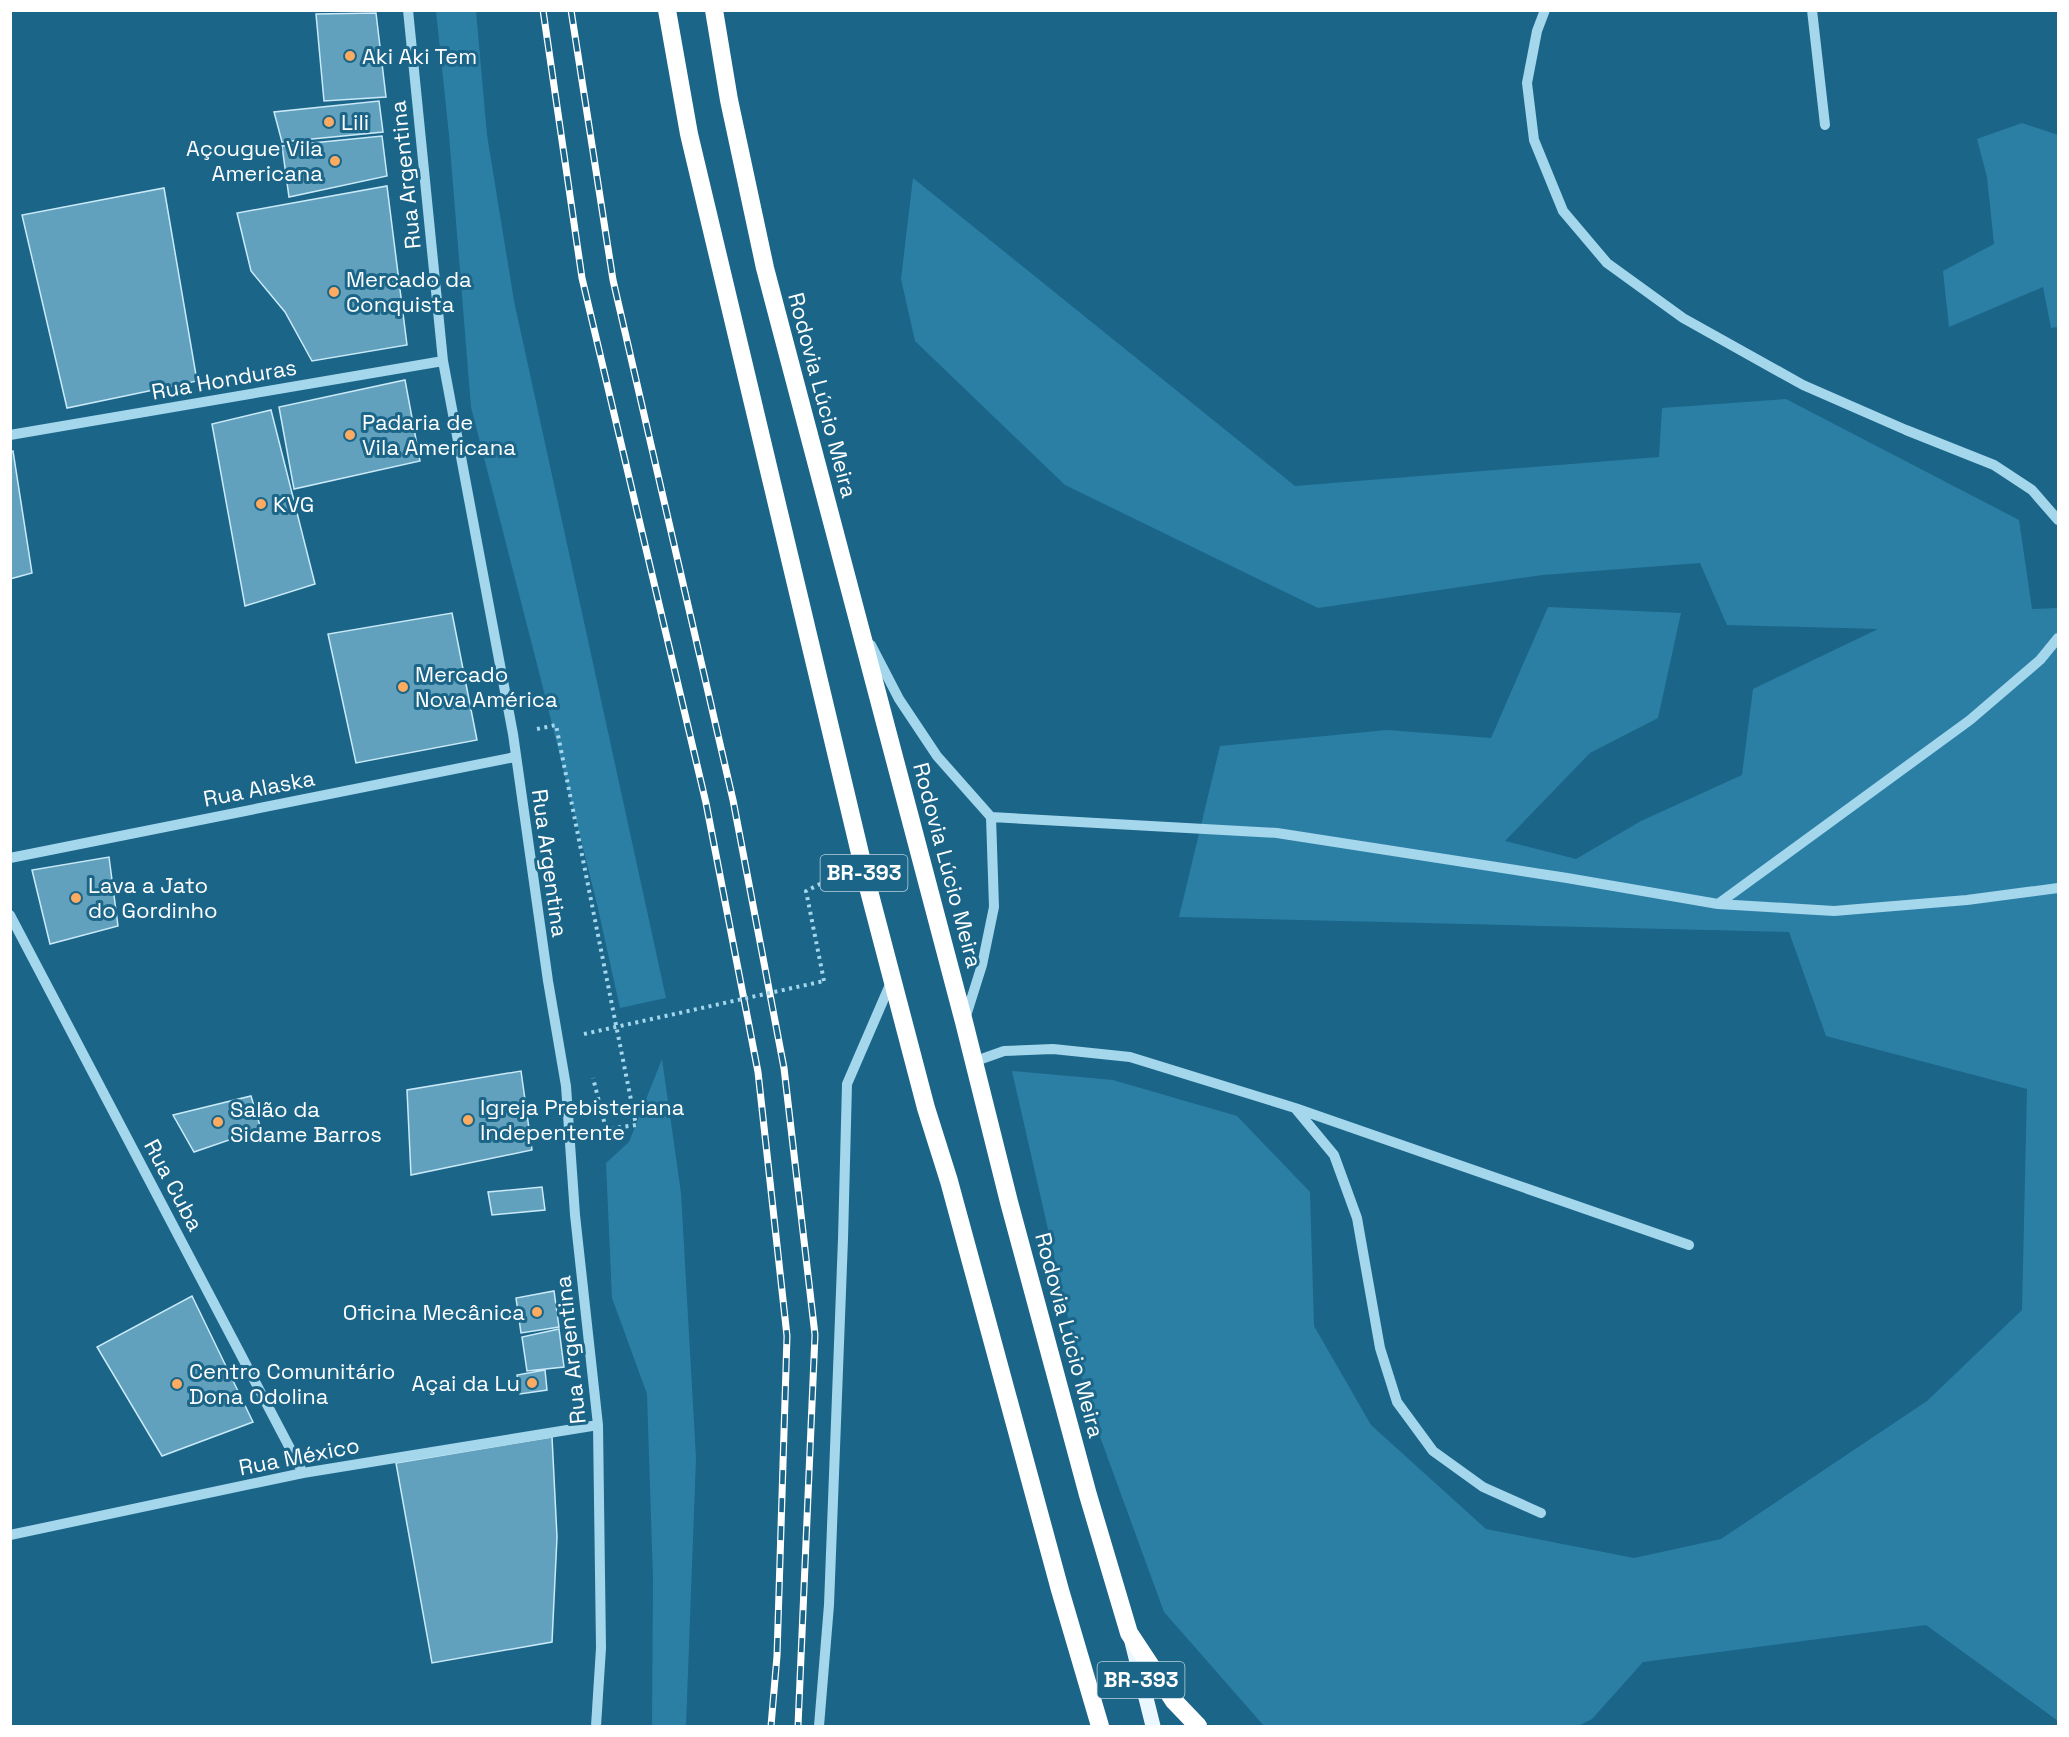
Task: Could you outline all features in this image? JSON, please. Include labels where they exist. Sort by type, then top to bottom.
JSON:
[{"type":"highway","name":"BR-393","points":[[667,10],[689,134],[862,862],[926,1108],[952,1192],[1057,1578],[1100,1726]]},
{"type":"highway","name":"Rodovia Lúcio Meira","points":[[714,10],[729,100],[765,268],[1088,1495],[1130,1633]]},
{"type":"highway","points":[[1130,1633],[1174,1701],[1198,1726]]},
{"type":"main road","name":"Rodovia Lúcio Meira","points":[[1130,1633],[1153,1726]]},
{"type":"street","name":"Rua Argentina","points":[[408,10],[443,361],[513,734],[566,1086],[575,1215],[598,1425],[601,1648],[596,1726]]},
{"type":"street","points":[[1545,10],[1537,31],[1527,83],[1534,140],[1563,211],[1607,263],[1683,318],[1803,385],[1994,465],[2032,490],[2058,520]]},
{"type":"street","points":[[1812,10],[1825,125]]},
{"type":"street","name":"Rua Honduras","points":[[10,435],[443,361]]},
{"type":"street","points":[[858,621],[899,699],[937,756],[991,817],[994,907],[982,965],[964,1022]]},
{"type":"street","points":[[1719,904],[1970,720],[2040,660],[2058,638]]},
{"type":"street","name":"Rua Alaska","points":[[10,858],[515,757]]},
{"type":"street","points":[[991,817],[1277,833],[1719,904],[1834,911],[1967,900],[2058,888]]},
{"type":"street","name":"Rua Cuba","points":[[10,915],[303,1473]]},
{"type":"street","points":[[819,1726],[829,1605],[847,1084],[892,980]]},
{"type":"street","points":[[973,1062],[1004,1051],[1043,1049],[1130,1057],[1295,1108],[1689,1245]]},
{"type":"street","points":[[1295,1108],[1334,1155],[1357,1218],[1380,1348],[1397,1402],[1433,1451],[1483,1487],[1541,1513]]},
{"type":"street","name":"Rua México","points":[[10,1535],[303,1473],[598,1425]]},
{"type":"path","points":[[513,734],[555,725],[636,1125],[606,1128],[590,1067]]},
{"type":"path","points":[[584,1041],[584,1034],[824,981],[806,891],[862,862]]},
{"type":"shaded area","points":[[436,11],[476,11],[487,135],[514,301],[666,998],[620,1008],[597,904],[471,407],[449,135]]},
{"type":"shaded area","points":[[2022,123],[2058,135],[2058,327],[2051,328],[2043,287],[1949,327],[1943,271],[1994,244],[1987,177],[1977,139]]},
{"type":"shaded area","points":[[913,178],[1295,486],[1659,457],[1662,408],[1786,399],[2019,520],[2032,609],[2058,608],[2058,1721],[1926,1625],[1643,1662],[1592,1719],[1578,1726],[1264,1726],[1164,1612],[1087,1401],[1012,1071],[1113,1080],[1237,1116],[1310,1192],[1314,1326],[1371,1425],[1486,1529],[1634,1558],[1721,1539],[1927,1401],[2022,1310],[2027,1089],[1826,1036],[1789,932],[1179,917],[1220,746],[1387,730],[1491,738],[1548,607],[1681,613],[1658,718],[1590,753],[1505,841],[1576,859],[1641,821],[1742,775],[1753,689],[1878,629],[1727,625],[1700,563],[1542,575],[1318,608],[1065,485],[915,341],[901,279]]},
{"type":"shaded area","points":[[662,1059],[681,1193],[696,1458],[686,1726],[652,1726],[653,1579],[647,1394],[612,1298],[606,1163],[629,1142]]},
{"type":"building","name":"Aki Aki Tem","points":[[376,13],[386,97],[324,101],[316,14]]},
{"type":"building","name":"Lili","points":[[379,101],[383,132],[282,142],[274,112]]},
{"type":"building","name":"Açougue Vila Americana","points":[[382,136],[387,176],[289,197],[282,146]]},
{"type":"building","name":"Mercado da Conquista","points":[[387,186],[407,345],[312,361],[285,312],[251,271],[237,213]]},
{"type":"building","points":[[164,188],[197,381],[67,408],[22,215]]},
{"type":"building","name":"Padaria de Vila Americana","points":[[405,380],[420,461],[294,489],[279,407]]},
{"type":"building","name":"KVG","points":[[271,410],[315,584],[245,606],[212,424]]},
{"type":"building","points":[[13,451],[32,573],[10,579],[10,452]]},
{"type":"building","name":"Mercado Nova América","points":[[452,613],[477,740],[356,763],[328,634]]},
{"type":"building","name":"Lava a Jato do Gordinho","points":[[109,857],[118,926],[50,944],[32,870]]},
{"type":"building","name":"Igreja Prebisteriana Indepentente","points":[[521,1071],[532,1150],[411,1175],[407,1090]]},
{"type":"building","name":"Salão da Sidame Barros","points":[[251,1096],[261,1129],[194,1152],[173,1115]]},
{"type":"building","points":[[542,1187],[545,1210],[492,1215],[488,1192]]},
{"type":"building","name":"Oficina Mecânica","points":[[554,1291],[559,1327],[521,1333],[516,1298]]},
{"type":"building","name":"Centro Comunitário Dona Odolina","points":[[192,1296],[253,1422],[162,1456],[97,1347]]},
{"type":"building","points":[[559,1329],[564,1367],[527,1371],[522,1337]]},
{"type":"building","name":"Açai da Lu","points":[[545,1370],[547,1390],[520,1394],[517,1375]]},
{"type":"building","points":[[552,1437],[557,1537],[552,1642],[432,1663],[396,1463]]},
{"type":"railway","points":[[543,10],[582,278],[706,803],[758,1072],[787,1336],[777,1656],[771,1726]]},
{"type":"railway","points":[[571,10],[613,280],[733,800],[784,1068],[815,1335],[798,1726]]},
{"type":"place","name":"Aki Aki Tem","points":[[350,56]]},
{"type":"place","name":"Lili","points":[[329,122]]},
{"type":"place","name":"Açougue Vila Americana","points":[[335,161]]},
{"type":"place","name":"Mercado da Conquista","points":[[334,292]]},
{"type":"place","name":"Padaria de Vila Americana","points":[[350,435]]},
{"type":"place","name":"KVG","points":[[261,504]]},
{"type":"place","name":"Mercado Nova América","points":[[403,687]]},
{"type":"place","name":"Lava a Jato do Gordinho","points":[[76,898]]},
{"type":"place","name":"Igreja Prebisteriana Indepentente","points":[[468,1120]]},
{"type":"place","name":"Salão da Sidame Barros","points":[[218,1122]]},
{"type":"place","name":"Oficina Mecânica","points":[[537,1312]]},
{"type":"place","name":"Açai da Lu","points":[[532,1383]]},
{"type":"place","name":"Centro Comunitário Dona Odolina","points":[[177,1384]]}]
